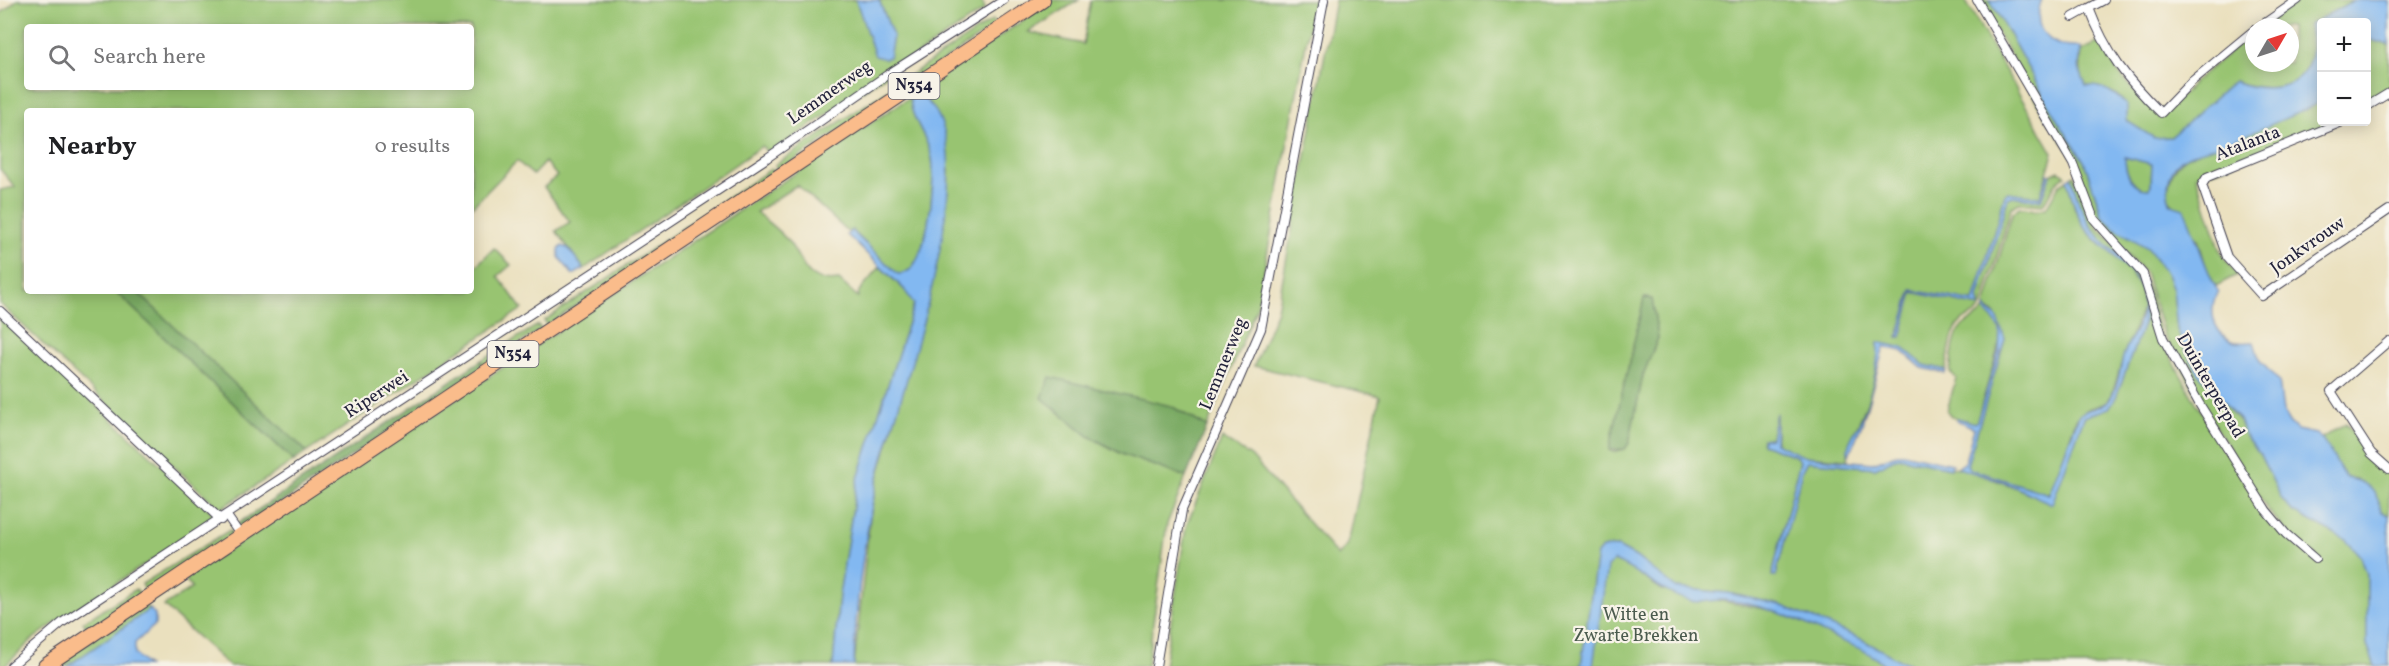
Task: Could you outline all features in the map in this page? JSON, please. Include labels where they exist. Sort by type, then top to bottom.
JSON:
[{"type":"main road","name":"N354","points":[[45,666],[1043,0]]},
{"type":"street","name":"Lemmerweg","points":[[767,159],[887,75],[1004,0]]},
{"type":"street","name":"Lemmerweg","points":[[1155,666],[1182,510],[1261,329],[1324,0]]},
{"type":"street","name":"Duinterperpad","points":[[1977,0],[2073,164],[2094,219],[2143,274],[2163,338],[2200,405],[2266,510],[2286,534],[2315,559]]},
{"type":"street","points":[[2073,17],[2104,0]]},
{"type":"street","points":[[2272,18],[2298,0]]},
{"type":"street","points":[[2089,8],[2100,37],[2116,64],[2161,113],[2191,82],[2245,37]]},
{"type":"street","points":[[2371,104],[2389,93]]},
{"type":"street","name":"Atalanta","points":[[2225,254],[2202,185],[2207,177],[2332,126]]},
{"type":"street","name":"Riperwei","points":[[11,666],[53,629],[767,159]]},
{"type":"street","name":"Jonkvrouw","points":[[2225,254],[2236,270],[2262,296],[2389,210]]},
{"type":"street","points":[[0,311],[241,536]]},
{"type":"street","points":[[2389,341],[2331,391],[2371,453],[2389,469]]},
{"type":"green space","points":[[17,0],[856,0],[875,55],[889,57],[893,36],[879,0],[981,0],[984,6],[984,10],[771,152],[766,151],[762,146],[584,269],[556,231],[570,222],[544,187],[557,176],[545,162],[533,175],[517,161],[474,205],[474,108],[24,108],[24,294],[118,294],[294,461],[220,509],[0,304],[0,190],[15,187],[0,169],[0,14]]},
{"type":"green space","points":[[1053,0],[1079,0],[1028,32],[1083,44],[1091,0],[1314,0],[1258,304],[1207,427],[1171,406],[1053,407],[1089,436],[1124,455],[1186,477],[1167,524],[1147,666],[854,666],[870,517],[878,478],[929,300],[948,191],[949,170],[931,104],[915,94]]},
{"type":"green space","points":[[1335,0],[1965,0],[2053,153],[2040,197],[2008,192],[2005,195],[1974,302],[1912,290],[1898,337],[1901,337],[1913,292],[1980,307],[1978,298],[2008,198],[2013,196],[2040,200],[2050,175],[2059,171],[2066,175],[2056,183],[2043,205],[2019,203],[2011,208],[1982,306],[1977,312],[1963,320],[1957,328],[1952,339],[1946,370],[1924,365],[1903,348],[1878,342],[1878,361],[1873,383],[1851,442],[1848,459],[1803,456],[1776,445],[1776,413],[1771,438],[1763,439],[1762,444],[1796,456],[1800,461],[1772,575],[1776,575],[1802,470],[1807,461],[1875,468],[1899,457],[1951,468],[1958,467],[2052,503],[2084,417],[2109,408],[2116,397],[2144,321],[2145,293],[2124,258],[2106,245],[2089,224],[2079,203],[2071,177],[2074,175],[2097,227],[2128,257],[2142,275],[2161,339],[2198,406],[2264,511],[2285,536],[2314,560],[2316,556],[2288,533],[2267,509],[2202,404],[2165,337],[2145,273],[2095,218],[2076,161],[2043,113],[1979,0],[1990,0],[2059,123],[2084,161],[2102,215],[2114,228],[2148,248],[2167,274],[2173,289],[2177,329],[2185,349],[2199,374],[2239,421],[2246,438],[2260,455],[2282,499],[2292,511],[2346,540],[2361,557],[2367,574],[2367,644],[2375,666],[1918,666],[1899,660],[1861,639],[1780,605],[1728,593],[1676,588],[1636,557],[1618,547],[1602,548],[1597,554],[1581,666],[1164,666],[1186,527],[1222,438],[1251,456],[1338,556],[1348,544],[1380,396],[1254,366],[1277,310]],"holes":[[[1645,298],[1652,299],[1658,338],[1643,375],[1629,443],[1625,449],[1613,452],[1609,450]]]},
{"type":"green space","points":[[2301,0],[2354,0],[2322,18],[2317,18],[2317,21],[2309,25],[2311,53],[2307,66],[2291,83],[2281,86],[2257,87],[2234,81],[2171,137],[2154,138],[2126,121],[2126,106],[2122,100],[2105,89],[2086,86],[2082,77],[2082,50],[2100,42],[2123,79],[2154,110],[2171,107],[2196,80],[2245,39],[2245,72],[2299,72],[2299,18],[2274,18]]},
{"type":"green space","points":[[993,20],[995,26],[778,171],[775,165]]},
{"type":"green space","points":[[2371,40],[2389,45],[2389,89],[2371,101]]},
{"type":"green space","points":[[2317,95],[2317,126],[2325,126],[2218,170],[2196,176],[2221,252],[2237,275],[2216,286],[2208,273],[2198,239],[2168,198],[2172,175],[2187,157]]},
{"type":"green space","points":[[910,97],[913,113],[930,150],[933,185],[923,244],[917,260],[908,271],[898,274],[894,271],[852,230],[849,233],[797,185],[756,212],[788,241],[811,275],[827,281],[839,280],[858,297],[859,291],[880,267],[909,294],[914,304],[857,482],[839,596],[833,666],[229,666],[164,606],[192,588],[185,579]]},
{"type":"green space","points":[[2124,157],[2152,164],[2149,189],[2138,186],[2130,179]]},
{"type":"green space","points":[[771,169],[775,174],[547,325],[544,321]]},
{"type":"green space","points":[[2067,180],[2075,209],[2084,226],[2096,241],[2119,259],[2130,272],[2140,290],[2143,307],[2125,351],[2112,395],[2106,403],[2088,409],[2076,419],[2052,490],[2046,494],[1970,469],[1967,465],[2005,339],[1994,313],[1985,306],[2012,214],[2019,207],[2036,210],[2046,208],[2059,185]]},
{"type":"green space","points":[[494,248],[511,265],[498,276],[522,309],[307,452],[139,294],[474,294],[474,268]]},
{"type":"green space","points":[[118,294],[139,294],[307,452],[294,461]]},
{"type":"green space","points":[[1644,298],[1652,299],[1658,338],[1643,375],[1629,443],[1625,449],[1609,450]]},
{"type":"green space","points":[[1985,309],[1998,324],[2002,334],[1977,421],[1974,423],[1951,416],[1947,411],[1956,378],[1950,372],[1958,333],[1965,324]]},
{"type":"green space","points":[[0,316],[215,515],[214,520],[62,618],[33,639],[5,666],[0,666]]},
{"type":"green space","points":[[538,325],[541,329],[484,367],[480,361]]},
{"type":"green space","points":[[480,361],[484,367],[242,529],[237,524]]},
{"type":"green space","points":[[1050,377],[1171,406],[1207,427],[1186,477],[1124,455],[1089,436],[1042,398]]},
{"type":"green space","points":[[2346,423],[2365,450],[2389,472],[2389,516],[2380,511],[2379,503],[2357,479],[2346,478],[2320,439]]},
{"type":"green space","points":[[230,530],[234,534],[146,593],[142,584]]},
{"type":"green space","name":"Witte en Zwarte Brekken","points":[[1614,561],[1629,567],[1662,590],[1775,611],[1863,648],[1886,666],[1590,666],[1605,564]]},
{"type":"green space","points":[[136,589],[142,596],[89,631],[83,622]]},
{"type":"green space","points":[[144,606],[150,609],[68,666],[53,666]]},
{"type":"water","points":[[856,0],[879,0],[893,36],[889,57],[885,59],[875,56]]},
{"type":"water","points":[[1990,0],[2042,0],[2039,11],[2041,29],[2052,41],[2070,47],[2081,47],[2079,68],[2086,86],[2103,88],[2118,97],[2127,106],[2127,121],[2154,138],[2171,137],[2234,81],[2269,88],[2291,83],[2307,66],[2311,53],[2309,25],[2317,21],[2317,104],[2227,143],[2184,158],[2172,171],[2168,188],[2169,200],[2171,205],[2184,209],[2218,291],[2213,311],[2215,324],[2219,330],[2233,341],[2254,342],[2260,361],[2279,381],[2283,411],[2289,422],[2297,430],[2316,434],[2323,440],[2346,478],[2359,481],[2370,488],[2377,498],[2381,511],[2389,516],[2389,666],[2375,666],[2367,644],[2367,574],[2361,557],[2346,540],[2292,511],[2282,499],[2260,455],[2246,438],[2239,420],[2199,374],[2185,349],[2177,329],[2173,289],[2167,274],[2148,248],[2114,228],[2102,215],[2084,161],[2059,123]],"holes":[[[2125,157],[2152,164],[2149,189],[2133,183],[2126,168]]]},
{"type":"water","points":[[2354,0],[2389,0],[2389,45],[2371,40],[2371,18],[2322,18]]},
{"type":"water","points":[[915,94],[939,118],[948,159],[946,214],[935,275],[919,338],[872,504],[858,596],[854,666],[833,666],[839,596],[857,482],[914,304],[904,289],[847,235],[851,230],[898,274],[908,271],[917,260],[928,225],[933,169],[930,150],[911,105],[910,97]]},
{"type":"water","points":[[2048,174],[2050,175],[2041,200],[2013,196],[2008,198],[1978,298],[1980,307],[1913,292],[1901,337],[1898,337],[1912,290],[1974,302],[2005,195],[2008,192],[2040,197]]},
{"type":"water","points":[[2071,177],[2079,203],[2089,224],[2106,245],[2124,258],[2145,293],[2144,321],[2116,397],[2109,408],[2084,417],[2052,504],[2004,482],[1958,468],[1965,461],[1974,428],[1956,420],[1957,418],[1974,423],[1977,421],[1999,350],[2000,329],[1985,306],[1998,319],[2005,339],[1967,465],[1970,469],[2049,494],[2079,415],[2104,405],[2114,392],[2124,354],[2142,313],[2142,294],[2130,272],[2085,227],[2074,204],[2067,180]]},
{"type":"water","points":[[562,246],[568,248],[584,269],[573,275],[559,257],[559,250]]},
{"type":"water","points":[[1878,342],[1903,348],[1924,365],[1946,370],[1945,373],[1922,368],[1902,351],[1884,347],[1862,424],[1849,455],[1849,445],[1862,417],[1873,384]]},
{"type":"water","points":[[1776,413],[1775,443],[1803,456],[1873,463],[1897,454],[1907,454],[1952,464],[1951,468],[1899,457],[1875,468],[1807,461],[1802,470],[1776,576],[1772,576],[1800,461],[1796,456],[1762,444],[1763,439],[1771,438]]},
{"type":"water","points":[[1618,547],[1636,557],[1676,588],[1728,593],[1780,605],[1861,639],[1899,660],[1918,666],[1886,666],[1862,650],[1772,610],[1723,600],[1695,602],[1680,598],[1614,561],[1607,567],[1593,666],[1581,666],[1597,554],[1602,548]]},
{"type":"water","points":[[150,609],[155,615],[155,625],[135,643],[135,654],[148,666],[68,666]]}]
